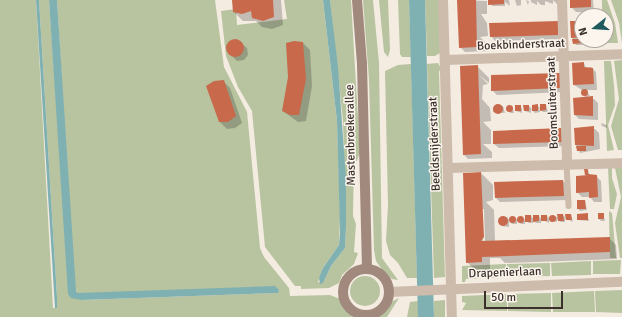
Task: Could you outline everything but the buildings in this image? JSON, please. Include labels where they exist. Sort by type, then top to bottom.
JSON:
[{"type":"main road","name":"Mastenbroekerallee","points":[[357,0],[362,72],[367,269]]},
{"type":"main road","points":[[367,269],[380,274],[388,285],[389,292],[385,305],[380,310],[367,316],[349,307],[344,295],[349,277],[367,269]]},
{"type":"street","name":"Beeldsnijderstraat","points":[[443,0],[453,287],[452,317]]},
{"type":"street","name":"Boomsluiterstraat","points":[[562,0],[568,163]]},
{"type":"street","name":"Boekbinderstraat","points":[[445,60],[622,54]]},
{"type":"street","points":[[448,168],[568,163],[622,163]]},
{"type":"street","name":"Drapenierlaan","points":[[389,292],[453,287],[622,282]]},
{"type":"lane","name":"Boomsluiterstraat","points":[[568,163],[569,206]]},
{"type":"green space","points":[[0,0],[36,0],[53,308],[57,308],[57,297],[39,0],[49,0],[70,296],[81,300],[278,293],[78,293],[74,288],[57,0],[215,0],[224,67],[247,112],[260,248],[264,257],[289,288],[290,296],[330,295],[340,299],[352,317],[0,317]]},
{"type":"green space","points":[[284,0],[323,0],[337,121],[340,217],[339,245],[323,268],[318,282],[323,283],[331,266],[345,248],[346,227],[343,121],[330,0],[351,0],[360,152],[357,161],[354,161],[353,216],[356,224],[354,252],[358,253],[354,264],[342,275],[339,283],[329,288],[301,289],[301,286],[295,286],[265,247],[252,111],[238,87],[226,56],[221,11],[236,9],[237,25],[287,19]]},
{"type":"green space","points":[[363,0],[373,0],[379,63],[382,258],[398,280],[392,279],[383,271],[376,261],[374,250],[369,80]]},
{"type":"green space","points":[[379,0],[388,0],[390,50],[388,57],[384,52]]},
{"type":"green space","points":[[398,0],[409,0],[411,57],[402,57],[400,54]]},
{"type":"green space","points":[[425,0],[439,0],[440,53],[435,56],[427,56]]},
{"type":"green space","points":[[602,0],[607,0],[610,8],[602,8]]},
{"type":"green space","points":[[611,0],[622,0],[622,43],[619,23]]},
{"type":"green space","points":[[614,20],[615,23],[618,43],[614,43]]},
{"type":"green space","points":[[622,60],[622,150],[618,150],[611,126],[619,99],[614,61]]},
{"type":"green space","points":[[604,61],[611,61],[615,105],[608,125],[614,150],[607,151]]},
{"type":"green space","points":[[438,63],[442,71],[439,71],[445,277],[434,278],[427,64]]},
{"type":"green space","points":[[411,64],[417,278],[407,278],[398,263],[390,255],[386,241],[388,205],[385,71],[398,65]]},
{"type":"green space","points":[[608,168],[612,168],[612,178],[617,194],[614,209],[610,209]]},
{"type":"green space","points":[[615,168],[622,168],[622,258],[620,258],[615,223],[621,197]]},
{"type":"green space","points":[[609,211],[612,213],[616,258],[610,258]]},
{"type":"green space","points":[[621,260],[620,274],[593,274],[593,261]]},
{"type":"green space","points":[[591,261],[591,275],[552,276],[551,263]]},
{"type":"green space","points":[[550,263],[550,276],[508,277],[507,264]]},
{"type":"green space","points":[[506,264],[507,277],[466,279],[465,282],[462,282],[462,266]]},
{"type":"green space","points":[[365,276],[371,277],[379,285],[379,297],[371,305],[365,306],[359,305],[351,297],[350,291],[351,285],[359,277]]},
{"type":"green space","points":[[622,290],[622,313],[596,312],[595,291]]},
{"type":"green space","points":[[594,291],[595,312],[553,312],[552,293]]},
{"type":"green space","points":[[551,293],[551,312],[508,311],[508,294]]},
{"type":"green space","points":[[507,294],[507,311],[462,310],[466,303],[462,302],[462,296]]},
{"type":"green space","points":[[399,298],[387,317],[376,317],[391,302]]},
{"type":"green space","points":[[445,300],[445,317],[434,317],[434,301]]},
{"type":"green space","points":[[418,301],[418,317],[407,317],[410,302]]},
{"type":"water","points":[[36,0],[39,0],[57,308],[55,308]]},
{"type":"water","points":[[49,0],[57,0],[76,291],[78,293],[275,286],[279,290],[278,293],[81,300],[71,298],[68,294]]},
{"type":"water","points":[[323,0],[330,0],[338,67],[346,179],[346,227],[345,248],[331,266],[323,283],[320,284],[319,278],[323,268],[339,245],[340,233],[337,121]]},
{"type":"water","points":[[409,0],[425,0],[434,317],[418,317]]}]
